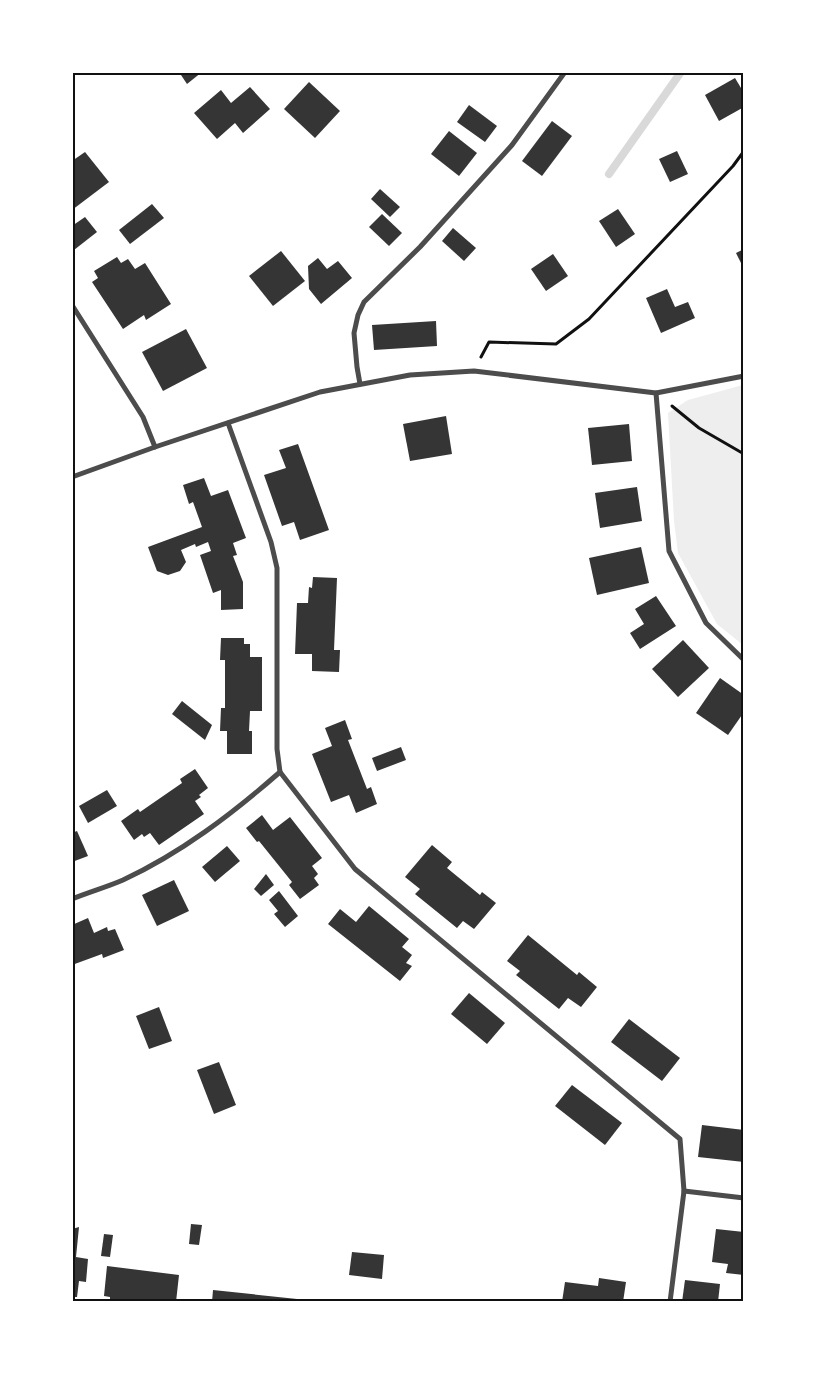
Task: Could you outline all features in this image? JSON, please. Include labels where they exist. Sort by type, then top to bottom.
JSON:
[{"type":"street","points":[[360,384],[354,334],[358,315],[364,302],[420,247],[512,145],[565,72]]},
{"type":"street","points":[[72,305],[143,417],[155,447]]},
{"type":"street","points":[[72,477],[320,392],[410,375],[474,371],[656,393],[744,376]]},
{"type":"street","points":[[656,393],[669,551],[706,623],[744,660]]},
{"type":"street","points":[[228,423],[271,542],[277,568],[277,750],[280,772],[355,869],[680,1139],[684,1191],[670,1302]]},
{"type":"street","points":[[72,898],[123,880],[188,843],[245,803],[280,772]]},
{"type":"street","points":[[684,1191],[744,1198]]},
{"type":"path","points":[[474,371],[489,342],[556,344],[589,319],[733,166],[744,151]]},
{"type":"path","points":[[656,393],[699,428],[744,454]]},
{"type":"shaded area","points":[[743,385],[743,645],[717,624],[678,553],[674,521],[668,413],[688,400]]},
{"type":"building","points":[[179,72],[202,72],[187,84]]},
{"type":"building","points":[[735,78],[744,93],[744,107],[719,121],[705,95]]},
{"type":"building","points":[[309,82],[340,111],[315,138],[284,109]]},
{"type":"building","points":[[250,87],[270,109],[243,133],[235,123],[217,139],[194,113],[221,90],[231,103]]},
{"type":"building","points":[[469,105],[497,126],[485,142],[457,122]]},
{"type":"building","points":[[552,121],[572,136],[542,176],[522,161]]},
{"type":"building","points":[[449,131],[477,153],[459,176],[431,154]]},
{"type":"building","points":[[677,151],[688,174],[670,182],[659,159]]},
{"type":"building","points":[[85,152],[109,182],[72,210],[72,161]]},
{"type":"building","points":[[380,189],[400,207],[390,217],[371,199]]},
{"type":"building","points":[[152,204],[164,218],[130,244],[119,230]]},
{"type":"building","points":[[618,209],[635,234],[616,247],[599,221]]},
{"type":"building","points":[[382,214],[402,233],[389,246],[369,227]]},
{"type":"building","points":[[85,217],[97,232],[74,250],[72,226]]},
{"type":"building","points":[[453,228],[476,248],[464,261],[442,241]]},
{"type":"building","points":[[744,249],[744,269],[736,253]]},
{"type":"building","points":[[281,251],[305,281],[273,306],[249,276]]},
{"type":"building","points":[[553,254],[568,276],[546,291],[531,269]]},
{"type":"building","points":[[117,257],[121,263],[128,259],[135,269],[145,263],[171,304],[146,320],[144,315],[123,329],[92,282],[98,278],[94,271]]},
{"type":"building","points":[[318,258],[327,269],[338,261],[352,278],[321,304],[309,289],[308,266]]},
{"type":"building","points":[[667,289],[675,307],[688,302],[695,318],[661,333],[646,298]]},
{"type":"building","points":[[436,321],[437,346],[374,350],[372,325]]},
{"type":"building","points":[[186,329],[207,368],[163,391],[142,352]]},
{"type":"building","points":[[446,416],[452,454],[410,461],[403,424]]},
{"type":"building","points":[[629,424],[632,461],[592,465],[588,428]]},
{"type":"building","points":[[298,444],[329,530],[300,540],[294,522],[282,526],[264,475],[286,468],[279,450]]},
{"type":"building","points":[[204,478],[211,496],[228,490],[246,538],[233,543],[237,555],[233,556],[243,582],[243,609],[221,610],[221,590],[213,593],[200,555],[211,551],[208,542],[196,547],[195,544],[181,550],[186,562],[180,571],[168,575],[157,571],[148,547],[202,527],[193,502],[189,504],[183,485]]},
{"type":"building","points":[[637,487],[642,521],[600,528],[595,493]]},
{"type":"building","points":[[641,547],[649,583],[597,595],[589,558]]},
{"type":"building","points":[[313,577],[337,578],[334,650],[340,650],[339,672],[312,671],[312,654],[295,654],[297,603],[308,603],[309,587],[312,588]]},
{"type":"building","points":[[656,596],[676,626],[640,649],[630,633],[644,624],[635,609]]},
{"type":"building","points":[[221,638],[244,638],[244,644],[250,644],[250,657],[262,657],[262,711],[250,711],[249,731],[252,731],[252,754],[227,754],[227,731],[220,731],[221,708],[225,708],[225,660],[220,660]]},
{"type":"building","points":[[683,640],[709,668],[678,697],[652,669]]},
{"type":"building","points":[[720,678],[744,695],[744,712],[728,735],[696,713]]},
{"type":"building","points":[[182,701],[212,725],[205,740],[172,714]]},
{"type":"building","points":[[345,720],[352,739],[348,740],[367,789],[371,787],[377,804],[356,813],[349,795],[331,802],[312,754],[332,746],[325,728]]},
{"type":"building","points":[[401,747],[406,760],[377,771],[372,758]]},
{"type":"building","points":[[195,769],[208,788],[195,801],[204,814],[159,845],[150,833],[144,837],[142,834],[134,840],[121,821],[138,809],[140,812],[182,783],[180,779]]},
{"type":"building","points":[[107,790],[117,806],[88,823],[79,806]]},
{"type":"building","points":[[262,815],[273,830],[290,817],[322,858],[312,866],[318,874],[314,878],[319,885],[300,899],[289,885],[292,882],[246,828]]},
{"type":"building","points":[[77,831],[88,856],[72,862],[72,833]]},
{"type":"building","points":[[432,845],[452,862],[447,868],[480,895],[482,892],[496,903],[474,929],[463,921],[457,928],[415,894],[420,889],[405,877]]},
{"type":"building","points":[[227,846],[240,861],[215,882],[202,867]]},
{"type":"building","points":[[266,874],[274,885],[261,896],[254,889]]},
{"type":"building","points":[[174,880],[189,911],[157,926],[142,895]]},
{"type":"building","points":[[279,891],[298,916],[285,927],[274,914],[278,911],[269,900]]},
{"type":"building","points":[[369,906],[409,939],[402,947],[412,955],[406,963],[412,966],[400,981],[328,924],[340,909],[356,922]]},
{"type":"building","points":[[88,918],[94,933],[107,927],[108,931],[115,929],[124,950],[103,958],[102,954],[72,965],[72,925]]},
{"type":"building","points":[[528,935],[577,975],[579,972],[597,987],[581,1007],[568,998],[559,1009],[516,975],[520,971],[507,961]]},
{"type":"building","points":[[469,993],[505,1023],[487,1044],[451,1014]]},
{"type":"building","points":[[159,1007],[172,1041],[149,1049],[136,1016]]},
{"type":"building","points":[[629,1019],[680,1058],[662,1081],[611,1042]]},
{"type":"building","points":[[219,1062],[236,1105],[214,1114],[197,1070]]},
{"type":"building","points":[[572,1085],[622,1123],[605,1145],[555,1106]]},
{"type":"building","points":[[702,1125],[744,1130],[744,1162],[698,1157]]},
{"type":"building","points":[[191,1224],[202,1225],[199,1245],[189,1244]]},
{"type":"building","points":[[79,1227],[76,1257],[88,1259],[86,1282],[79,1281],[77,1297],[72,1297],[72,1229]]},
{"type":"building","points":[[716,1229],[744,1232],[744,1275],[726,1273],[728,1264],[712,1262]]},
{"type":"building","points":[[104,1234],[113,1235],[110,1257],[101,1256]]},
{"type":"building","points":[[352,1252],[384,1255],[382,1279],[349,1275]]},
{"type":"building","points":[[107,1266],[179,1275],[176,1302],[110,1301],[110,1297],[104,1296]]},
{"type":"building","points":[[599,1278],[626,1282],[623,1302],[562,1302],[565,1282],[598,1286]]},
{"type":"building","points":[[685,1280],[720,1284],[718,1302],[682,1302]]},
{"type":"building","points":[[213,1290],[297,1299],[297,1302],[212,1302]]},
{"type":"waterway","points":[[609,174],[681,72]]}]
